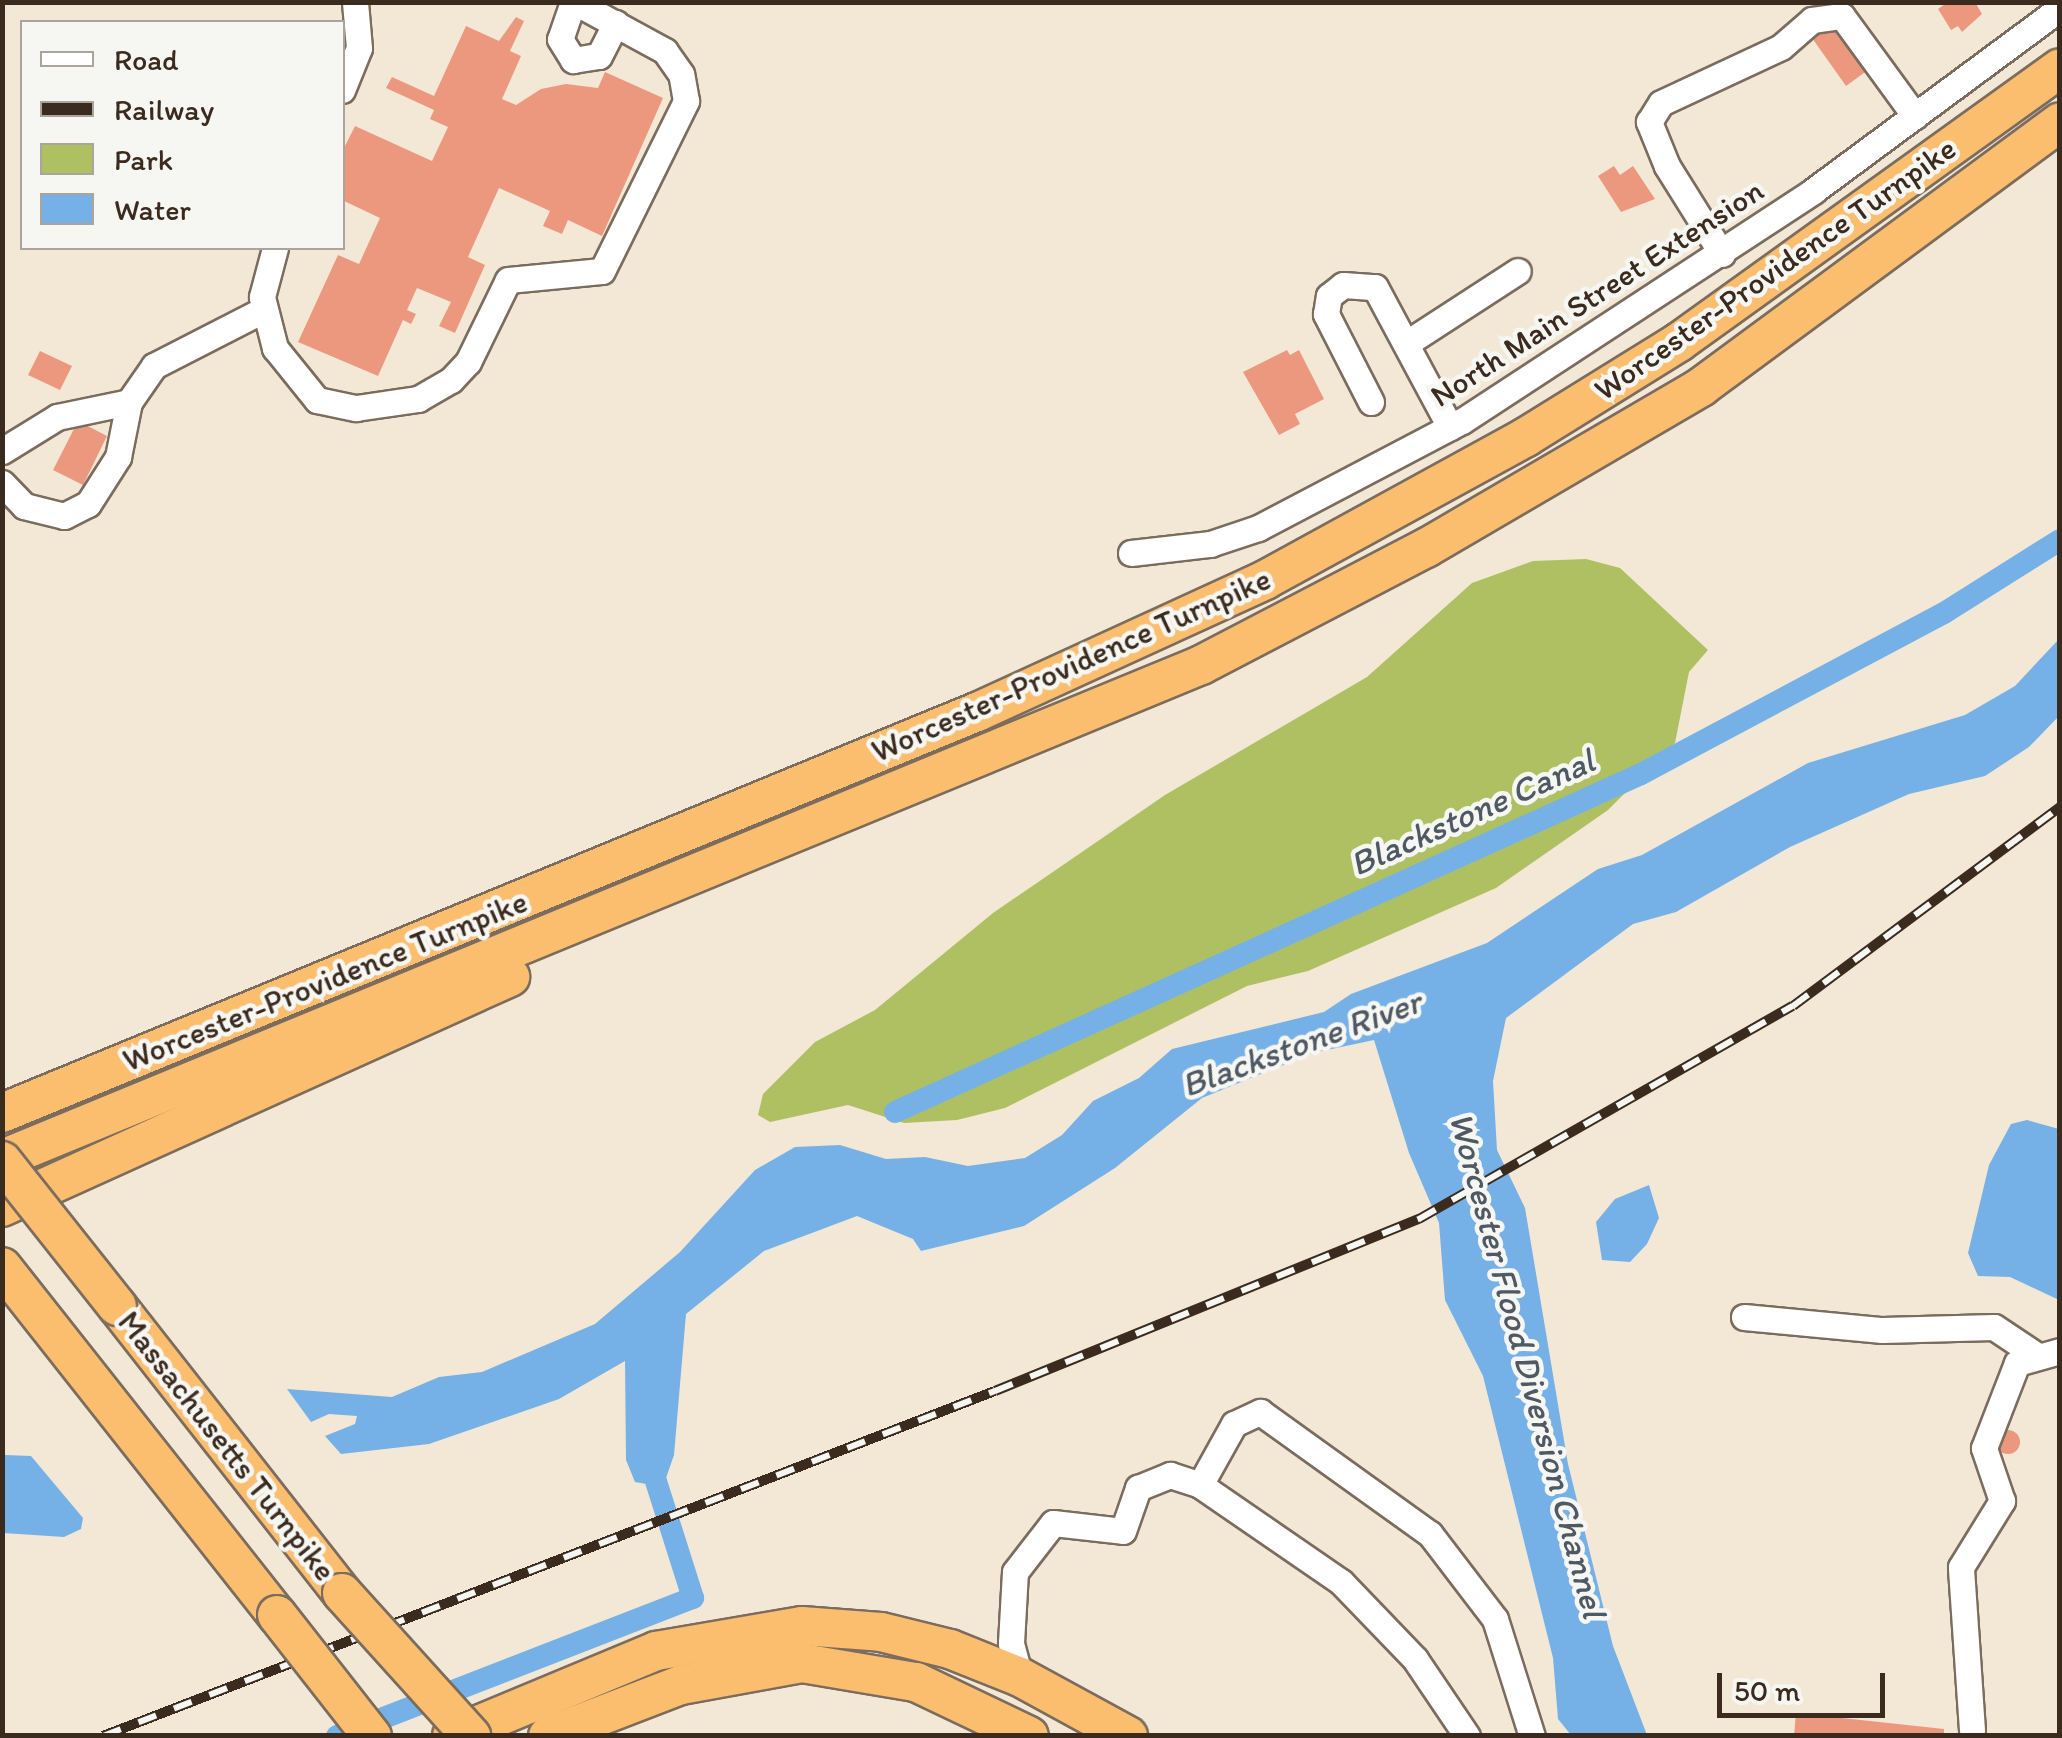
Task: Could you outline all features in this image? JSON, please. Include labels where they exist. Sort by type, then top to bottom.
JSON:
[{"type":"highway","name":"Worcester-Providence Turnpike","points":[[2,1113],[976,712],[1266,580],[1526,436],[1679,342],[2060,68]]},
{"type":"highway","name":"Worcester-Providence Turnpike","points":[[2,1160],[851,814],[1202,665],[1600,451],[1797,320],[2060,122]]},
{"type":"highway","points":[[2,1206],[753,873],[851,814]]},
{"type":"highway","name":"Massachusetts Turnpike","points":[[2,1160],[342,1592],[450,1736]]},
{"type":"highway","name":"Massachusetts Turnpike","points":[[2,1267],[372,1736]]},
{"type":"highway","points":[[342,1592],[471,1736]]},
{"type":"highway","points":[[277,1615],[343,1736]]},
{"type":"highway","points":[[450,1736],[656,1651],[780,1626],[896,1635],[1020,1677],[1128,1736]]},
{"type":"highway","points":[[548,1736],[700,1680],[802,1662],[916,1682],[1028,1736]]},
{"type":"street","points":[[345,83],[359,48],[356,2]]},
{"type":"street","points":[[274,250],[264,282],[264,310],[276,348],[307,392],[330,404],[380,407],[431,394],[460,371],[508,280],[602,270],[686,101],[665,50],[616,23],[574,2],[560,39],[573,60],[599,56],[616,23]]},
{"type":"street","name":"North Main Street Extension","points":[[1131,553],[1210,544],[1258,528],[1450,427],[1722,254],[2060,8]]},
{"type":"street","points":[[1722,254],[1666,166],[1649,122],[1661,103],[1699,81],[1781,47],[1812,20],[1842,16],[1915,116]]},
{"type":"street","points":[[1407,343],[1518,271]]},
{"type":"street","points":[[1372,402],[1326,314],[1329,296],[1343,284],[1375,287],[1450,427]]},
{"type":"street","points":[[2,483],[24,506],[64,516],[88,504],[118,458],[129,402],[154,366],[264,310]]},
{"type":"street","points":[[2,451],[57,416],[129,402]]},
{"type":"street","points":[[1744,1317],[1882,1330],[1994,1327],[2048,1353]]},
{"type":"street","points":[[1972,1730],[1961,1567],[2002,1502],[1984,1448],[2017,1363],[2048,1353]]},
{"type":"street","points":[[1200,1485],[1245,1415],[1260,1412],[1292,1430],[1430,1534],[1459,1566],[1495,1619],[1532,1736]]},
{"type":"street","points":[[1020,1677],[1011,1643],[1014,1572],[1053,1523],[1123,1531],[1138,1488],[1152,1478],[1170,1475],[1200,1485],[1341,1582],[1415,1659],[1467,1736]]},
{"type":"green space","points":[[1586,559],[1620,568],[1708,650],[1689,672],[1675,743],[1608,810],[1496,888],[1308,971],[1247,986],[1005,1108],[957,1120],[904,1123],[848,1105],[770,1122],[758,1115],[763,1094],[815,1042],[875,1010],[993,913],[1165,795],[1367,677],[1472,583],[1533,561]]},
{"type":"water","points":[[2059,639],[2059,716],[2029,747],[1985,776],[1909,794],[1790,847],[1676,912],[1633,924],[1506,1018],[1493,1081],[1497,1150],[1525,1208],[1568,1464],[1613,1646],[1647,1735],[1571,1735],[1558,1719],[1553,1658],[1483,1376],[1445,1300],[1439,1223],[1409,1153],[1374,1040],[1313,1053],[1202,1098],[1115,1168],[1024,1226],[921,1251],[913,1239],[857,1216],[764,1251],[686,1314],[674,1455],[666,1478],[652,1485],[635,1482],[626,1460],[625,1361],[559,1399],[429,1444],[341,1454],[325,1436],[355,1424],[357,1416],[329,1414],[311,1422],[287,1389],[392,1397],[439,1377],[482,1372],[595,1324],[680,1252],[755,1170],[795,1147],[840,1145],[886,1159],[925,1157],[968,1166],[1025,1158],[1062,1135],[1093,1101],[1139,1078],[1172,1049],[1324,1012],[1351,994],[1487,943],[1598,869],[1642,855],[1808,763],[1965,715],[2015,686]]},
{"type":"water","points":[[2027,1120],[2059,1129],[2059,1300],[2010,1277],[1978,1276],[1968,1253],[1989,1165],[2011,1124]]},
{"type":"water","points":[[1649,1185],[1659,1218],[1647,1244],[1630,1262],[1602,1260],[1596,1222],[1615,1199]]},
{"type":"water","points":[[5,1455],[31,1456],[83,1518],[81,1529],[64,1537],[3,1533]]},
{"type":"building","points":[[1948,2],[1975,2],[1982,14],[1962,32],[1958,26],[1951,30],[1938,9]]},
{"type":"building","points":[[516,17],[524,21],[510,51],[521,56],[502,99],[516,105],[541,89],[566,84],[598,88],[605,72],[663,98],[602,236],[568,220],[562,234],[543,226],[550,211],[499,188],[468,257],[485,265],[455,333],[439,326],[451,302],[417,288],[407,310],[416,314],[411,324],[403,320],[378,376],[298,342],[338,255],[359,264],[380,218],[345,201],[345,146],[355,126],[432,161],[448,127],[430,119],[434,110],[386,88],[392,77],[434,96],[466,26],[499,41]]},
{"type":"building","points":[[1836,25],[1868,70],[1846,86],[1812,38]]},
{"type":"building","points":[[1614,166],[1620,175],[1633,166],[1655,199],[1621,212],[1598,176]]},
{"type":"building","points":[[1287,350],[1290,355],[1299,350],[1324,399],[1295,414],[1300,424],[1279,435],[1243,372]]},
{"type":"building","points":[[40,351],[72,366],[60,390],[28,375]]},
{"type":"building","points":[[78,421],[107,436],[83,485],[53,470]]},
{"type":"building","points":[[2008,1430],[2017,1433],[2017,1451],[2008,1454],[1999,1451],[1996,1442],[1999,1433]]},
{"type":"building","points":[[1796,1713],[1944,1729],[1944,1736],[1794,1736]]},
{"type":"waterway","name":"Blackstone Canal","points":[[895,1112],[1641,774],[1944,613],[2060,540]]},
{"type":"waterway","points":[[337,1736],[693,1598],[648,1456]]},
{"type":"railway","points":[[103,1736],[995,1391],[1419,1219],[1793,1006],[2060,807]]},
{"type":"water label","name":"Blackstone River","points":[[1301,1043]]},
{"type":"water label","name":"Worcester Flood Diversion Channel","points":[[1528,1365]]}]
